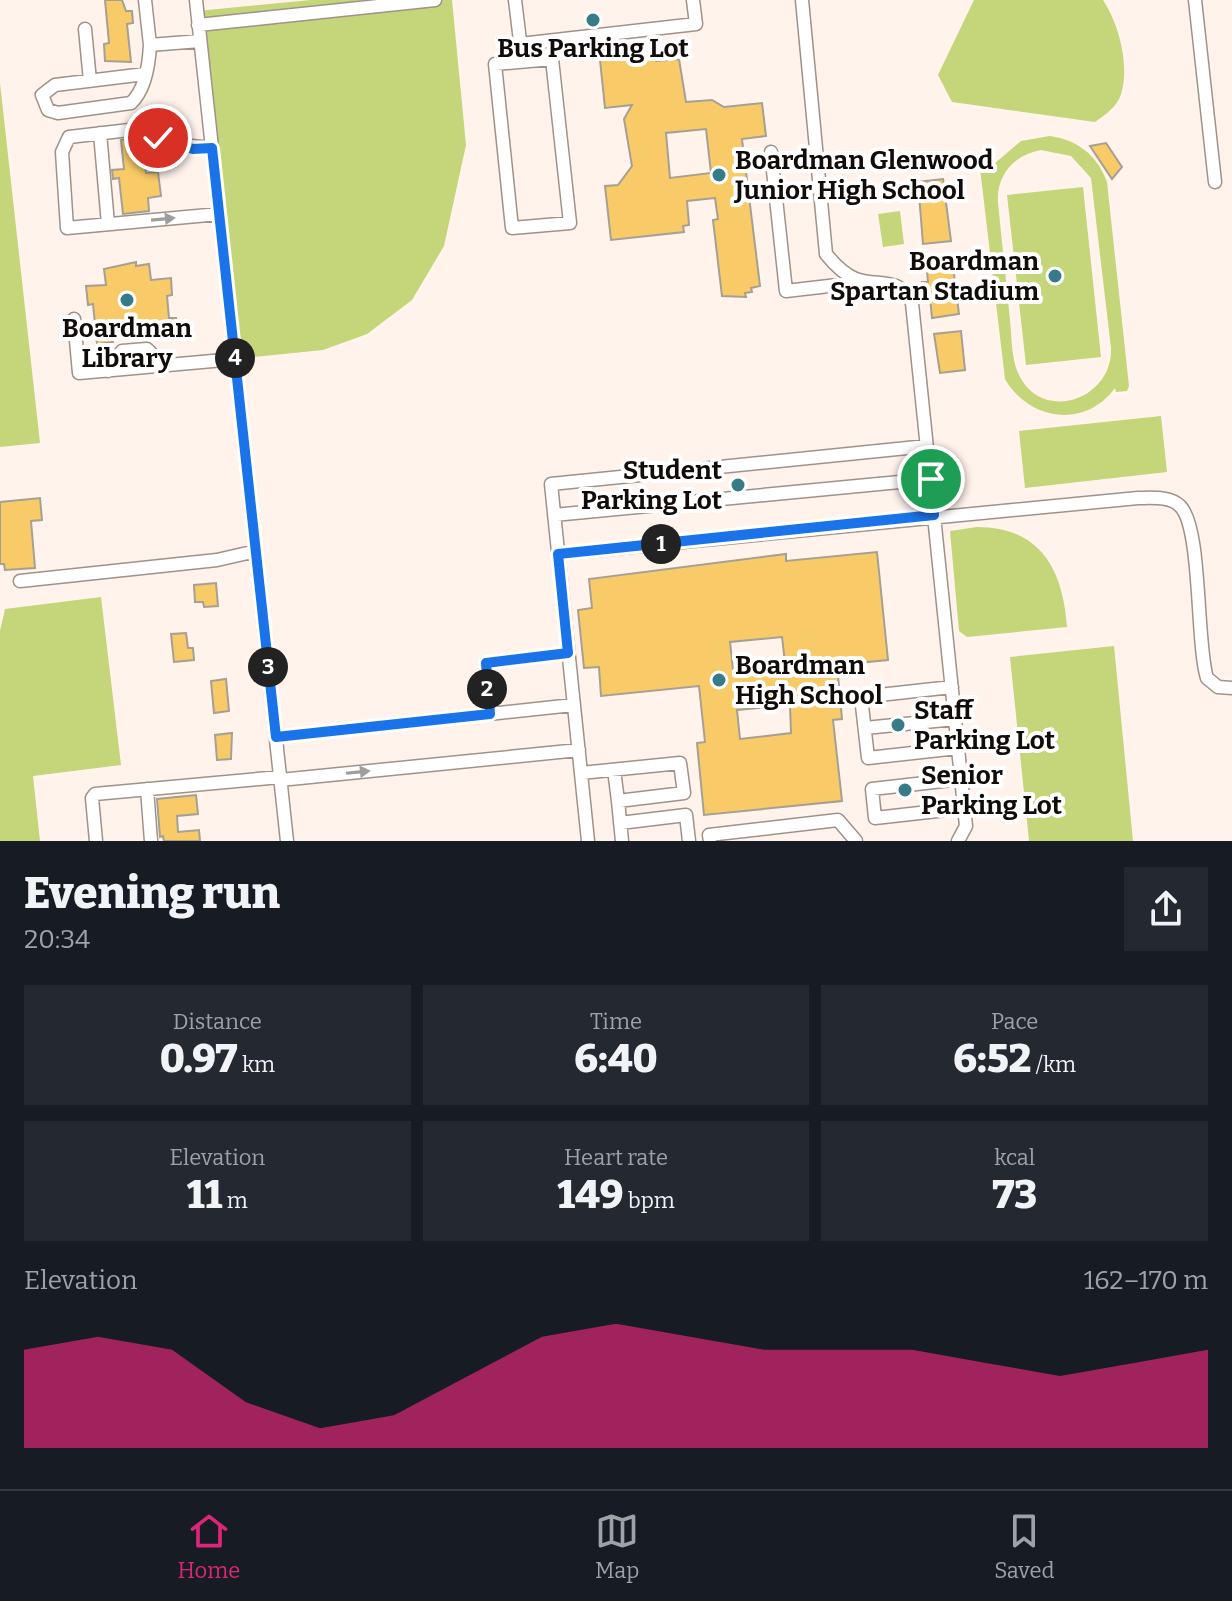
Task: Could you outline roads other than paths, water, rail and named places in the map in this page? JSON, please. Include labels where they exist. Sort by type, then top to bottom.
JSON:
[{"type":"street","points":[[145,0],[150,45],[145,74],[139,95],[126,105],[58,113],[48,110],[43,103],[42,95],[47,88],[145,74]]},
{"type":"street","points":[[196,0],[287,841]]},
{"type":"street","points":[[198,25],[435,0]]},
{"type":"street","points":[[515,0],[522,61]]},
{"type":"street","points":[[520,44],[696,24],[693,0]]},
{"type":"street","points":[[802,0],[826,254],[851,276],[867,282]]},
{"type":"street","points":[[1195,0],[1215,182]]},
{"type":"street","points":[[85,29],[90,81]]},
{"type":"street","points":[[150,45],[200,41]]},
{"type":"street","points":[[552,59],[570,223],[512,228],[495,64],[522,61],[552,59]]},
{"type":"street","points":[[212,148],[171,144],[138,129],[69,137],[64,142],[67,228],[219,214]]},
{"type":"street","points":[[100,133],[108,224]]},
{"type":"street","points":[[771,152],[786,291],[867,282],[897,285],[907,292],[912,303],[964,808],[965,832],[958,841]]},
{"type":"street","points":[[74,319],[79,373],[108,371],[122,351],[147,349],[163,365],[235,359]]},
{"type":"street","points":[[588,841],[551,484],[927,446]]},
{"type":"street","points":[[554,515],[931,479]]},
{"type":"street","points":[[558,554],[934,515],[1161,498],[1178,504],[1186,515],[1204,669],[1210,683],[1232,688]]},
{"type":"street","points":[[20,581],[217,560],[256,551]]},
{"type":"street","points":[[490,714],[486,663],[568,653]]},
{"type":"street","points":[[952,687],[861,697],[868,758],[958,748]]},
{"type":"street","points":[[276,737],[573,705]]},
{"type":"street","points":[[865,728],[955,719]]},
{"type":"street","points":[[96,841],[93,795],[579,750]]},
{"type":"street","points":[[581,773],[680,763],[684,793],[618,801]]},
{"type":"street","points":[[614,770],[622,841]]},
{"type":"street","points":[[961,779],[872,789],[875,818],[964,808]]},
{"type":"street","points":[[147,789],[151,841]]},
{"type":"street","points":[[620,823],[686,815],[689,841]]},
{"type":"street","points":[[710,841],[709,835],[838,820],[856,841]]},
{"type":"place","name":"Bus Parking Lot","points":[[593,20]]},
{"type":"place","name":"Boardman Glenwood Junior High School","points":[[719,175]]},
{"type":"place","name":"Boardman Spartan Stadium","points":[[1055,276]]},
{"type":"place","name":"Boardman Library","points":[[127,300]]},
{"type":"place","name":"Student Parking Lot","points":[[738,485]]},
{"type":"place","name":"Boardman High School","points":[[719,680]]},
{"type":"place","name":"Staff Parking Lot","points":[[898,725]]},
{"type":"place","name":"Senior Parking Lot","points":[[905,790]]}]
